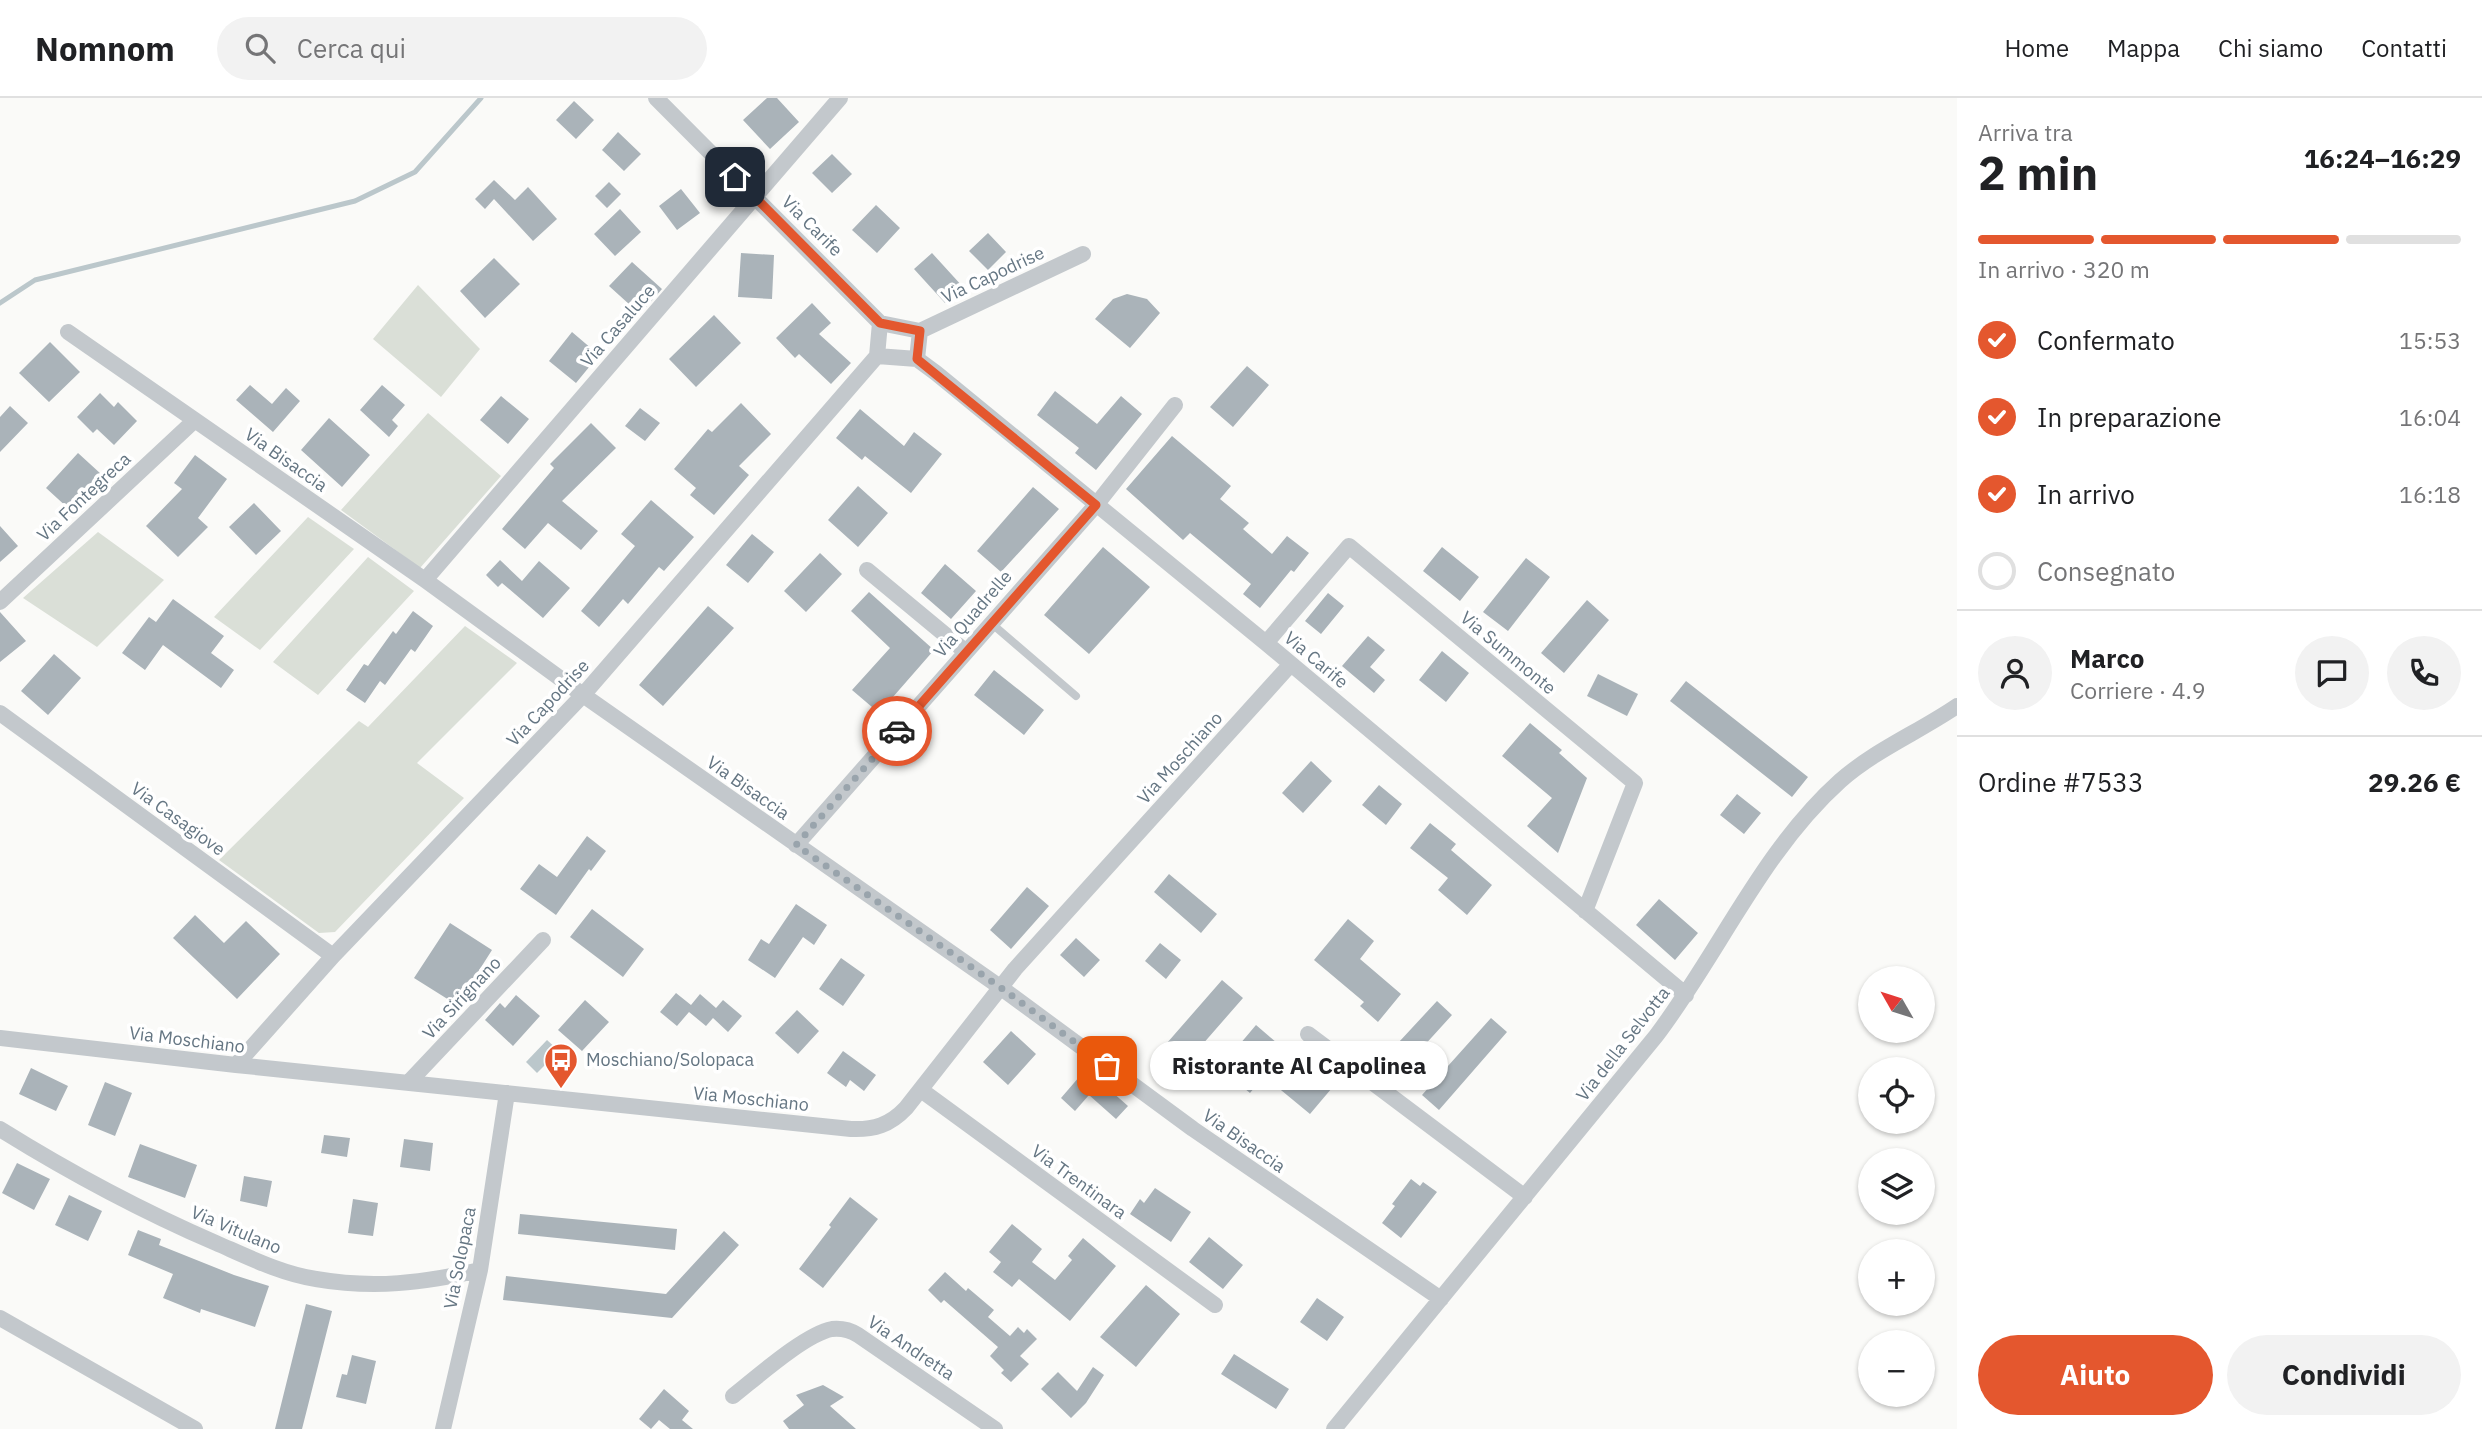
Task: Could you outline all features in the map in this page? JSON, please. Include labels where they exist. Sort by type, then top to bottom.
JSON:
[{"type":"street","name":"Via Carife","points":[[656,98],[880,323]]},
{"type":"street","name":"Via Casaluce","points":[[425,580],[840,98]]},
{"type":"street","name":"Via Capodrise","points":[[920,331],[1083,254]]},
{"type":"street","points":[[880,323],[920,331],[917,359],[877,356],[880,323]]},
{"type":"street","name":"Via Bisaccia","points":[[68,332],[425,580],[583,695],[1000,987],[1193,1129],[1441,1299]]},
{"type":"street","name":"Via Capodrise","points":[[236,1065],[333,956],[583,695],[877,356]]},
{"type":"street","name":"Via Carife","points":[[917,359],[1266,643],[1686,995]]},
{"type":"street","name":"Via Quadrelle","points":[[796,845],[1096,505],[1175,405]]},
{"type":"street","name":"Via Fontegreca","points":[[0,602],[195,420]]},
{"type":"street","name":"Via Summonte","points":[[1266,643],[1349,546],[1635,783],[1585,911]]},
{"type":"street","points":[[867,570],[966,652]]},
{"type":"street","name":"Via Moschiano","points":[[0,1038],[857,1130],[888,1124],[921,1090],[1000,987],[1291,664]]},
{"type":"street","name":"Via della Selvotta","points":[[1334,1429],[1656,1036],[1686,995],[1773,858],[1814,807],[1861,764],[1957,706]]},
{"type":"street","name":"Via Casagiove","points":[[0,713],[333,956]]},
{"type":"street","name":"Via Sirignano","points":[[408,1083],[543,940]]},
{"type":"street","points":[[1308,1034],[1525,1197]]},
{"type":"street","name":"Via Trentinara","points":[[921,1090],[1215,1305]]},
{"type":"street","name":"Via Solopaca","points":[[443,1429],[480,1270],[507,1093]]},
{"type":"street","name":"Via Vitulano","points":[[0,1129],[153,1214],[231,1250],[292,1273],[332,1281],[393,1284],[430,1281],[480,1270]]},
{"type":"street","points":[[0,1318],[195,1429]]},
{"type":"street","name":"Via Andretta","points":[[733,1396],[811,1338],[825,1331],[843,1329],[858,1335],[995,1429]]},
{"type":"lane","points":[[991,623],[1076,696]]},
{"type":"shaded area","points":[[418,285],[480,349],[441,397],[373,339]]},
{"type":"shaded area","points":[[428,413],[501,476],[420,568],[341,510]]},
{"type":"shaded area","points":[[308,517],[354,549],[260,650],[214,617]]},
{"type":"shaded area","points":[[98,532],[164,580],[97,647],[23,598]]},
{"type":"shaded area","points":[[368,557],[414,591],[318,695],[273,662]]},
{"type":"shaded area","points":[[465,626],[517,663],[417,763],[464,798],[335,932],[319,933],[219,860],[359,721],[368,727]]},
{"type":"shaded area","points":[[547,1040],[559,1051],[537,1073],[526,1062]]},
{"type":"building","points":[[767,98],[777,98],[799,122],[770,149],[743,120]]},
{"type":"building","points":[[574,101],[594,120],[576,139],[556,120]]},
{"type":"building","points":[[618,132],[641,154],[624,171],[602,150]]},
{"type":"building","points":[[832,154],[852,174],[832,193],[812,173]]},
{"type":"building","points":[[494,180],[515,200],[528,187],[557,219],[533,241],[494,199],[485,209],[475,199]]},
{"type":"building","points":[[609,182],[621,194],[607,208],[595,196]]},
{"type":"building","points":[[681,189],[700,213],[677,230],[659,206]]},
{"type":"building","points":[[876,205],[900,228],[877,253],[852,230]]},
{"type":"building","points":[[620,209],[641,232],[615,256],[594,234]]},
{"type":"building","points":[[988,233],[1006,252],[988,270],[969,251]]},
{"type":"building","points":[[741,253],[774,255],[772,299],[738,297]]},
{"type":"building","points":[[932,253],[963,287],[945,303],[914,269]]},
{"type":"building","points":[[494,258],[520,284],[485,318],[460,291]]},
{"type":"building","points":[[632,262],[662,289],[640,314],[609,286]]},
{"type":"building","points":[[1127,294],[1147,299],[1160,313],[1130,348],[1095,319],[1113,299]]},
{"type":"building","points":[[812,303],[831,323],[819,334],[851,363],[831,384],[799,354],[795,358],[776,338]]},
{"type":"building","points":[[714,315],[741,343],[696,387],[669,359]]},
{"type":"building","points":[[572,332],[599,355],[576,383],[549,361]]},
{"type":"building","points":[[50,342],[80,372],[49,402],[19,373]]},
{"type":"building","points":[[1247,366],[1269,385],[1233,427],[1210,407]]},
{"type":"building","points":[[250,385],[272,404],[286,388],[300,401],[273,432],[236,400]]},
{"type":"building","points":[[382,385],[405,405],[392,420],[398,426],[389,437],[360,410]]},
{"type":"building","points":[[1055,391],[1097,424],[1121,396],[1142,414],[1096,470],[1075,453],[1079,448],[1037,415]]},
{"type":"building","points":[[100,393],[114,407],[118,402],[137,421],[114,445],[97,429],[93,433],[77,417]]},
{"type":"building","points":[[501,396],[529,419],[508,444],[480,420]]},
{"type":"building","points":[[741,403],[771,434],[739,466],[749,475],[714,515],[690,495],[696,488],[674,469],[708,429],[712,432]]},
{"type":"building","points":[[10,406],[28,423],[0,452],[0,417]]},
{"type":"building","points":[[640,408],[660,423],[645,441],[625,426]]},
{"type":"building","points":[[860,409],[904,446],[914,432],[942,454],[911,493],[865,456],[862,460],[836,438]]},
{"type":"building","points":[[329,418],[370,455],[342,487],[301,450]]},
{"type":"building","points":[[591,423],[616,448],[562,501],[598,531],[581,550],[548,523],[525,549],[502,529],[554,468],[550,464]]},
{"type":"building","points":[[1172,436],[1231,486],[1220,499],[1249,523],[1243,529],[1272,554],[1287,536],[1309,553],[1294,572],[1291,570],[1260,608],[1243,594],[1251,584],[1190,533],[1183,540],[1126,489]]},
{"type":"building","points":[[78,453],[101,474],[69,509],[46,488]]},
{"type":"building","points":[[195,455],[227,479],[198,518],[208,527],[178,557],[146,526],[182,489],[174,483]]},
{"type":"building","points":[[858,486],[888,513],[858,547],[828,520]]},
{"type":"building","points":[[1033,487],[1059,509],[1001,572],[977,551]]},
{"type":"building","points":[[651,500],[694,537],[664,571],[659,567],[628,604],[623,599],[599,627],[581,611],[635,546],[621,534]]},
{"type":"building","points":[[254,503],[281,531],[256,555],[229,527]]},
{"type":"building","points":[[0,526],[18,546],[0,562]]},
{"type":"building","points":[[752,534],[774,552],[748,583],[726,565]]},
{"type":"building","points":[[1103,547],[1150,587],[1089,654],[1044,615]]},
{"type":"building","points":[[1442,547],[1479,577],[1460,601],[1423,571]]},
{"type":"building","points":[[820,553],[842,574],[806,612],[784,591]]},
{"type":"building","points":[[1526,558],[1550,577],[1508,631],[1483,612]]},
{"type":"building","points":[[500,560],[522,581],[539,561],[570,588],[543,618],[502,583],[498,587],[486,575]]},
{"type":"building","points":[[945,564],[976,591],[951,619],[921,593]]},
{"type":"building","points":[[869,592],[934,650],[879,713],[852,690],[890,648],[851,611]]},
{"type":"building","points":[[1328,593],[1344,606],[1321,634],[1305,621]]},
{"type":"building","points":[[173,599],[224,636],[211,653],[234,670],[221,688],[163,645],[145,670],[122,653],[149,617],[156,622]]},
{"type":"building","points":[[1587,600],[1609,620],[1564,673],[1541,653]]},
{"type":"building","points":[[708,606],[734,628],[663,706],[639,685]]},
{"type":"building","points":[[413,611],[433,626],[415,652],[411,649],[385,685],[380,681],[365,703],[346,690],[364,664],[368,666],[393,631],[396,634]]},
{"type":"building","points":[[0,612],[26,641],[0,662]]},
{"type":"building","points":[[1368,636],[1385,650],[1370,667],[1385,680],[1374,693],[1342,666]]},
{"type":"building","points":[[1442,651],[1469,673],[1446,702],[1419,680]]},
{"type":"building","points":[[54,654],[81,678],[48,715],[21,691]]},
{"type":"building","points":[[994,670],[1044,710],[1024,735],[974,695]]},
{"type":"building","points":[[1598,674],[1638,694],[1627,716],[1587,696]]},
{"type":"building","points":[[1686,681],[1808,777],[1792,797],[1670,701]]},
{"type":"building","points":[[1530,723],[1562,750],[1559,753],[1587,778],[1558,853],[1527,826],[1552,798],[1502,756]]},
{"type":"building","points":[[1311,761],[1332,781],[1303,813],[1282,793]]},
{"type":"building","points":[[1379,785],[1402,804],[1386,825],[1362,805]]},
{"type":"building","points":[[1737,794],[1761,813],[1744,834],[1720,815]]},
{"type":"building","points":[[1430,823],[1456,844],[1451,850],[1492,885],[1467,915],[1438,890],[1448,878],[1410,848]]},
{"type":"building","points":[[587,836],[606,851],[591,871],[589,869],[556,915],[520,889],[539,864],[557,877]]},
{"type":"building","points":[[1169,874],[1217,914],[1201,933],[1154,892]]},
{"type":"building","points":[[1027,887],[1049,906],[1011,949],[990,930]]},
{"type":"building","points":[[1659,899],[1698,933],[1675,960],[1636,925]]},
{"type":"building","points":[[796,904],[827,925],[814,945],[803,937],[775,978],[748,960],[761,939],[769,944]]},
{"type":"building","points":[[592,909],[644,949],[623,977],[570,937]]},
{"type":"building","points":[[195,915],[224,943],[246,921],[280,954],[237,999],[173,938]]},
{"type":"building","points":[[1348,919],[1374,941],[1360,959],[1401,994],[1378,1022],[1360,1006],[1364,1002],[1314,960]]},
{"type":"building","points":[[450,923],[492,950],[457,1005],[414,978]]},
{"type":"building","points":[[1076,938],[1100,960],[1084,977],[1060,955]]},
{"type":"building","points":[[1160,943],[1181,960],[1166,979],[1145,961]]},
{"type":"building","points":[[841,958],[865,975],[843,1006],[819,989]]},
{"type":"building","points":[[1222,980],[1243,998],[1181,1069],[1160,1051]]},
{"type":"building","points":[[676,993],[691,1005],[700,994],[716,1008],[723,1000],[742,1016],[728,1032],[713,1018],[706,1026],[689,1012],[677,1026],[660,1012]]},
{"type":"building","points":[[516,995],[540,1016],[513,1046],[485,1020],[500,1003],[505,1008]]},
{"type":"building","points":[[585,1000],[609,1022],[582,1051],[558,1030]]},
{"type":"building","points":[[1437,1001],[1452,1015],[1402,1070],[1386,1056]]},
{"type":"building","points":[[797,1010],[819,1031],[798,1054],[775,1033]]},
{"type":"building","points":[[1491,1018],[1507,1032],[1439,1110],[1422,1095]]},
{"type":"building","points":[[1256,1025],[1298,1061],[1303,1055],[1337,1082],[1310,1114],[1264,1076],[1250,1093],[1233,1079],[1236,1075],[1223,1064]]},
{"type":"building","points":[[1011,1031],[1036,1054],[1008,1085],[983,1062]]},
{"type":"building","points":[[843,1051],[876,1075],[864,1091],[850,1080],[846,1087],[827,1073]]},
{"type":"building","points":[[31,1068],[68,1086],[56,1111],[19,1094]]},
{"type":"building","points":[[1086,1069],[1128,1106],[1116,1119],[1089,1095],[1075,1111],[1061,1098]]},
{"type":"building","points":[[105,1082],[132,1093],[115,1136],[88,1125]]},
{"type":"building","points":[[324,1135],[350,1138],[347,1157],[321,1153]]},
{"type":"building","points":[[404,1139],[433,1143],[430,1171],[400,1167]]},
{"type":"building","points":[[140,1144],[197,1165],[185,1198],[128,1177]]},
{"type":"building","points":[[17,1163],[50,1179],[34,1210],[2,1193]]},
{"type":"building","points":[[244,1176],[272,1181],[267,1207],[240,1201]]},
{"type":"building","points":[[1411,1179],[1420,1186],[1423,1182],[1437,1192],[1401,1238],[1382,1223],[1395,1206],[1392,1204]]},
{"type":"building","points":[[1155,1188],[1191,1212],[1171,1242],[1130,1214],[1140,1199],[1144,1203]]},
{"type":"building","points":[[69,1195],[102,1211],[88,1241],[55,1225]]},
{"type":"building","points":[[850,1197],[878,1219],[823,1288],[799,1269]]},
{"type":"building","points":[[353,1199],[378,1203],[373,1236],[348,1233]]},
{"type":"building","points":[[520,1214],[677,1229],[675,1250],[518,1234]]},
{"type":"building","points":[[1012,1224],[1042,1249],[1032,1262],[1055,1280],[1072,1260],[1068,1256],[1083,1238],[1116,1266],[1070,1321],[1019,1279],[1012,1287],[993,1272],[1001,1262],[989,1252]]},
{"type":"building","points":[[138,1230],[161,1239],[159,1245],[269,1286],[255,1327],[201,1309],[200,1313],[163,1298],[173,1274],[128,1255]]},
{"type":"building","points":[[724,1231],[739,1245],[672,1318],[503,1300],[506,1276],[666,1294]]},
{"type":"building","points":[[1209,1237],[1243,1265],[1223,1289],[1189,1262]]},
{"type":"building","points":[[945,1272],[966,1291],[968,1288],[994,1310],[988,1317],[1010,1336],[1018,1327],[1024,1333],[1027,1329],[1037,1339],[1020,1356],[1029,1364],[1011,1382],[1001,1373],[1004,1370],[990,1356],[998,1347],[944,1300],[941,1303],[928,1290]]},
{"type":"building","points":[[1146,1285],[1180,1314],[1136,1367],[1100,1337]]},
{"type":"building","points":[[1317,1298],[1344,1317],[1327,1341],[1300,1322]]},
{"type":"building","points":[[306,1304],[332,1311],[302,1429],[275,1429]]},
{"type":"building","points":[[1234,1354],[1289,1389],[1276,1409],[1221,1374]]},
{"type":"building","points":[[352,1355],[376,1361],[366,1404],[336,1397],[342,1374],[347,1375]]},
{"type":"building","points":[[1093,1367],[1104,1375],[1086,1403],[1071,1418],[1041,1389],[1058,1372],[1077,1391]]},
{"type":"building","points":[[823,1385],[844,1397],[830,1406],[856,1429],[789,1429],[783,1421],[804,1405],[796,1395]]},
{"type":"building","points":[[664,1389],[689,1411],[682,1420],[693,1429],[670,1429],[659,1420],[651,1429],[639,1419]]},
{"type":"waterway","points":[[0,303],[35,280],[355,201],[415,172],[481,98]]},
{"type":"way so far","points":[[897,731],[796,845],[1000,987],[1107,1066]]},
{"type":"place","name":"Ristorante Al Capolinea","points":[[1107,1066]]},
{"type":"place","name":"Moschiano/Solopaca","points":[[561,1090]]},
{"type":"route","points":[[735,177],[880,323],[920,331],[917,359],[1096,505],[897,731]]}]
